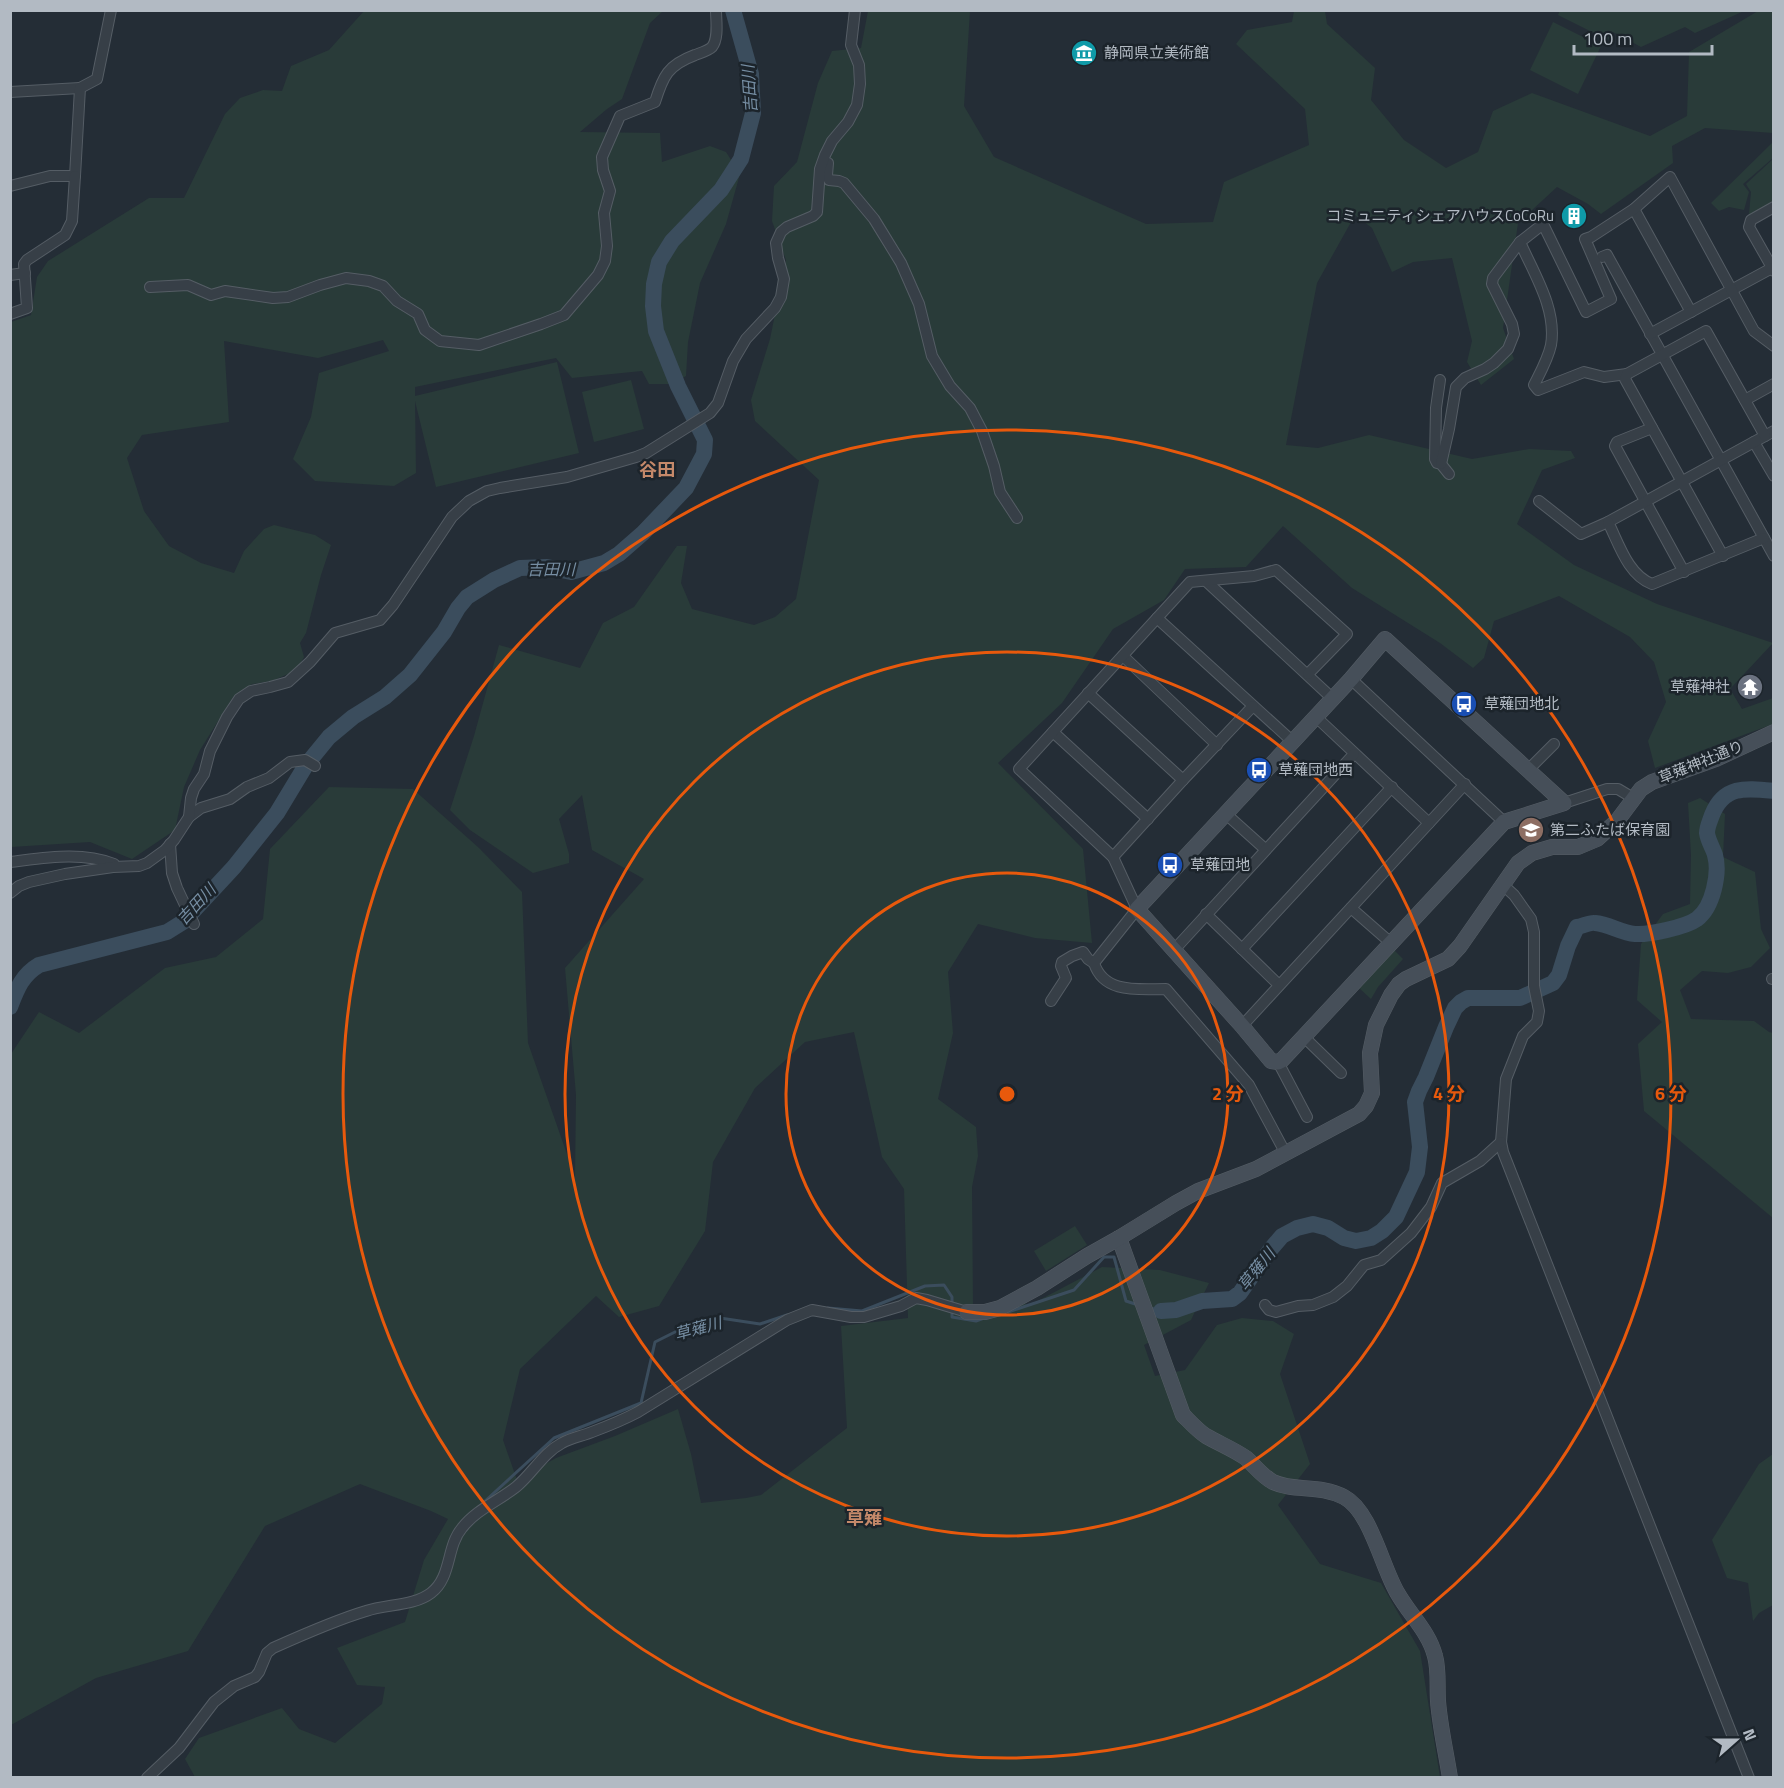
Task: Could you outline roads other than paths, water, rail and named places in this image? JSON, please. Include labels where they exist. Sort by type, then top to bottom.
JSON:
[{"type":"street","points":[[10,92],[80,88],[97,79],[111,10]]},
{"type":"street","points":[[150,287],[188,285],[211,295],[225,291],[273,298],[288,297],[346,278],[369,281],[383,286],[397,301],[418,314],[425,330],[440,341],[479,345],[564,315],[598,275],[605,261],[607,246],[604,213],[610,191],[603,170],[602,157],[620,116],[655,102],[661,83],[679,61],[711,48],[716,40],[716,10]]},
{"type":"street","points":[[189,817],[194,789],[204,774],[210,751],[239,699],[251,691],[288,682],[310,662],[335,633],[380,620],[393,605],[452,517],[462,507],[487,491],[567,477],[636,457],[710,413],[718,403],[733,361],[746,339],[769,315],[781,297],[784,279],[776,252],[776,243],[787,226],[809,219],[817,212],[820,169],[825,155],[857,105],[860,84],[859,65],[851,45],[855,10]]},
{"type":"street","points":[[10,314],[27,308],[24,264],[65,235],[72,221],[80,88]]},
{"type":"street","points":[[825,155],[829,159],[826,175],[829,180],[844,183],[874,219],[901,263],[919,304],[932,356],[950,386],[970,408],[982,431],[1000,492],[1017,518]]},
{"type":"street","points":[[10,186],[50,176],[75,176]]},
{"type":"street","points":[[1441,464],[1456,387],[1466,378],[1494,363],[1508,349],[1514,334],[1512,324],[1492,284],[1493,278],[1520,242],[1543,224],[1586,312],[1611,299],[1585,239],[1634,208],[1670,177],[1754,331],[1773,346]]},
{"type":"street","points":[[1650,334],[1773,269],[1749,227],[1750,220],[1773,207]]},
{"type":"street","points":[[1634,208],[1691,312]]},
{"type":"street","points":[[1520,242],[1546,299],[1552,325],[1550,347],[1534,385],[1538,390],[1584,372],[1604,377],[1627,374],[1706,331],[1745,400],[1769,433],[1608,522],[1581,534],[1539,501]]},
{"type":"street","points":[[1602,257],[1607,255],[1773,556]]},
{"type":"street","points":[[10,275],[25,273]]},
{"type":"street","points":[[1627,374],[1625,379],[1723,556]]},
{"type":"street","points":[[1440,380],[1436,408],[1435,459],[1449,474]]},
{"type":"street","points":[[1745,400],[1773,384]]},
{"type":"street","points":[[1652,428],[1617,442],[1615,446],[1684,572]]},
{"type":"street","points":[[1754,442],[1773,476]]},
{"type":"street","points":[[1608,522],[1634,572],[1642,580],[1652,584],[1764,538]]},
{"type":"street","points":[[1308,674],[1347,634],[1276,570],[1254,576],[1190,582],[1019,769],[1113,857],[1137,909],[1271,1061],[1282,1060],[1504,822],[1607,789],[1618,789],[1633,798]]},
{"type":"street","points":[[1206,581],[1332,698]]},
{"type":"street","points":[[1157,618],[1292,741]]},
{"type":"street","points":[[1094,963],[1137,909],[1351,679],[1385,639],[1564,803]]},
{"type":"street","points":[[1123,656],[1217,745]]},
{"type":"street","points":[[1351,679],[1504,822]]},
{"type":"street","points":[[1088,693],[1183,780]]},
{"type":"street","points":[[1113,857],[1253,706]]},
{"type":"street","points":[[1315,717],[1429,823]]},
{"type":"street","points":[[1053,732],[1148,819]]},
{"type":"street","name":"草薙神社通り","points":[[1286,1154],[1359,1114],[1366,1106],[1372,1093],[1370,1053],[1376,1025],[1391,995],[1406,979],[1448,959],[1460,946],[1518,863],[1532,853],[1552,847],[1578,847],[1597,839],[1617,821],[1641,789],[1652,782],[1716,759],[1773,732]]},
{"type":"street","points":[[1528,770],[1554,744]]},
{"type":"street","points":[[1174,950],[1354,754]]},
{"type":"street","points":[[10,893],[19,886],[82,870],[140,866],[171,844],[189,817],[201,808],[230,799],[247,787],[269,778],[290,762],[305,760],[315,766]]},
{"type":"street","points":[[1242,1026],[1465,784]]},
{"type":"street","points":[[1242,949],[1392,787]]},
{"type":"street","points":[[1226,814],[1265,849]]},
{"type":"street","points":[[171,844],[172,873],[194,924]]},
{"type":"street","points":[[10,862],[66,856],[108,861],[122,867]]},
{"type":"street","points":[[1503,885],[1514,895],[1531,919],[1534,932],[1534,986],[1539,1011],[1537,1022],[1523,1036],[1506,1079],[1501,1142],[1503,1152],[1749,1778]]},
{"type":"street","points":[[1351,908],[1391,943]]},
{"type":"street","points":[[1206,914],[1280,985]]},
{"type":"street","points":[[147,1778],[179,1748],[214,1702],[245,1680],[255,1677],[267,1653],[273,1648],[366,1611],[414,1601],[433,1592],[445,1572],[451,1545],[463,1526],[490,1504],[515,1488],[550,1451],[562,1443],[638,1413],[787,1320],[804,1312],[824,1311],[850,1317],[864,1317],[877,1315],[916,1298],[968,1311],[985,1312],[1000,1308],[1198,1191],[1256,1169],[1286,1154],[1249,1085],[1166,989],[1124,988],[1112,984],[1098,973],[1094,963],[1083,952],[1062,962],[1061,966],[1066,978],[1052,1001]]},
{"type":"street","points":[[1304,1037],[1341,1073]]},
{"type":"street","points":[[1278,1062],[1307,1117]]},
{"type":"street","points":[[1265,1305],[1269,1310],[1276,1312],[1298,1306],[1313,1305],[1333,1298],[1347,1286],[1364,1265],[1380,1260],[1411,1233],[1431,1207],[1442,1183],[1480,1161],[1501,1142]]},
{"type":"street","points":[[1119,1238],[1183,1415],[1204,1435],[1233,1449],[1274,1482],[1330,1490],[1347,1498],[1363,1514],[1398,1595],[1428,1638],[1436,1657],[1440,1724],[1450,1778]]},
{"type":"waterway","name":"吉田川","points":[[10,1007],[24,978],[39,965],[167,932],[183,922],[234,867],[277,813],[306,765],[329,737],[353,717],[385,697],[410,675],[444,632],[467,597],[494,580],[520,568],[547,567],[571,572],[604,563],[619,554],[643,533],[686,488],[704,454],[705,440],[678,386],[656,331],[653,306],[654,284],[659,262],[672,241],[721,190],[741,159],[753,113],[751,74],[733,10]]},
{"type":"waterway","name":"草薙川","points":[[1161,1311],[1176,1310],[1202,1301],[1232,1299],[1240,1293],[1282,1236],[1297,1228],[1313,1224],[1356,1241],[1371,1238],[1382,1231],[1396,1217],[1417,1172],[1420,1147],[1415,1102],[1455,1008],[1468,998],[1520,998],[1553,983],[1559,975],[1577,927],[1595,923],[1641,934],[1676,928],[1697,919],[1703,914],[1711,898],[1716,880],[1715,855],[1707,833],[1717,805],[1730,793],[1745,789],[1774,791]]},
{"type":"waterway","name":"草薙川","points":[[1008,1312],[1074,1290],[1104,1257],[1114,1257],[1126,1301],[1138,1305]]},
{"type":"waterway","name":"草薙川","points":[[828,1308],[862,1311],[925,1286],[944,1285],[952,1297],[952,1305]]},
{"type":"waterway","name":"草薙川","points":[[1150,1308],[1161,1311]]},
{"type":"waterway","name":"草薙川","points":[[952,1311],[952,1317],[976,1321],[984,1318]]},
{"type":"waterway","name":"草薙川","points":[[484,1502],[554,1438],[641,1403],[655,1342],[679,1330],[720,1318],[760,1324],[787,1315]]},
{"type":"place","name":"静岡県立美術館","points":[[1084,53]]},
{"type":"place","name":"コミュニティシェアハウスCoCoRu","points":[[1574,216]]},
{"type":"place","name":"草薙神社","points":[[1750,687]]},
{"type":"place","name":"草薙団地北","points":[[1464,704]]},
{"type":"place","name":"草薙団地西","points":[[1259,770]]},
{"type":"place","name":"第二ふたば保育園","points":[[1531,830]]},
{"type":"place","name":"草薙団地","points":[[1170,865]]},
{"type":"district","name":"谷田","points":[[657,470]]},
{"type":"district","name":"草薙","points":[[864,1518]]}]
